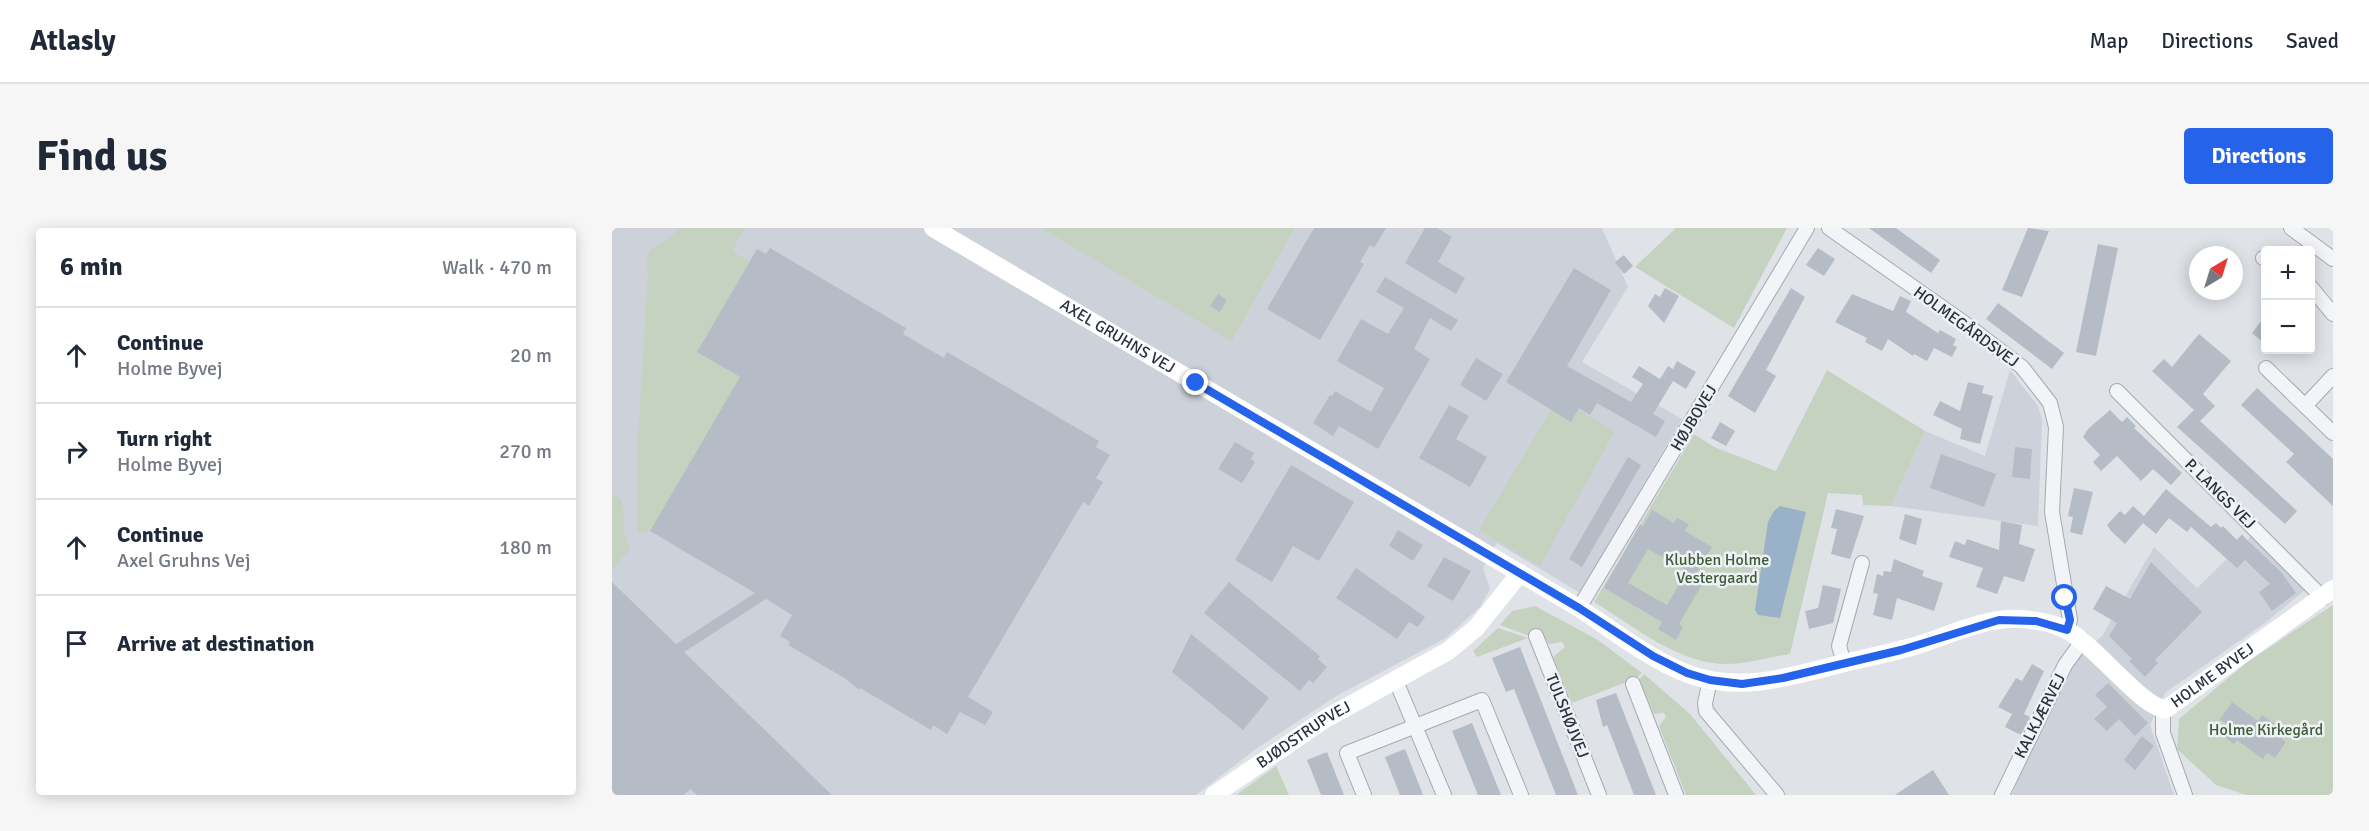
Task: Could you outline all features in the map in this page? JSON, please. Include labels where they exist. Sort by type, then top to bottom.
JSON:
[{"type":"street","name":"AXEL GRUHNS VEJ","points":[[933,228],[1520,573]]},
{"type":"street","name":"HØJBOVEJ","points":[[1579,608],[1807,228]]},
{"type":"street","name":"HOLMEGÅRDSVEJ","points":[[1828,228],[1963,322],[2022,367],[2050,403],[2056,427],[2052,512],[2070,620],[2067,630]]},
{"type":"street","points":[[2291,228],[2333,259]]},
{"type":"street","points":[[2315,292],[2333,314]]},
{"type":"street","points":[[2266,368],[2333,433]]},
{"type":"street","points":[[2305,406],[2333,376]]},
{"type":"street","name":"P. LANGS VEJ","points":[[2117,391],[2328,594]]},
{"type":"street","points":[[1844,663],[1839,646],[1862,563]]},
{"type":"street","name":"HOLME BYVEJ","points":[[1520,573],[1653,656],[1687,673],[1710,680],[1762,683],[1901,650],[1999,620],[2036,621],[2067,630],[2083,640],[2148,703],[2163,709],[2172,705],[2328,594]]},
{"type":"street","name":"BJØDSTRUPVEJ","points":[[1215,795],[1325,719],[1430,663],[1465,638],[1486,617],[1520,573]]},
{"type":"street","name":"TULSHØJVEJ","points":[[1536,636],[1599,795]]},
{"type":"street","name":"KALKJÆRVEJ","points":[[2002,795],[2065,665],[2083,640]]},
{"type":"street","points":[[1710,680],[1705,703],[1706,711],[1777,795]]},
{"type":"street","points":[[1396,681],[1444,795]]},
{"type":"street","points":[[1633,684],[1676,795]]},
{"type":"street","points":[[1364,795],[1347,753],[1482,700],[1521,795]]},
{"type":"street","points":[[2163,709],[2163,733],[2185,795]]},
{"type":"shaded area","points":[[612,228],[1040,228],[1232,340],[1295,228],[1602,228],[1628,287],[1582,362],[1682,419],[1580,593],[1497,543],[1483,568],[1490,589],[1480,607],[1446,638],[1338,695],[1260,746],[1196,795],[612,795]]},
{"type":"shaded area","points":[[2010,370],[2038,406],[2042,420],[2038,526],[1891,506],[1925,431],[1985,456]]},
{"type":"shaded area","points":[[2242,534],[2247,540],[2252,535],[2305,590],[2265,623],[2165,693],[2150,725],[2174,795],[2012,795],[2024,762],[2079,655],[2102,636],[2154,547],[2197,588],[2227,559],[2223,554]]},
{"type":"green space","points":[[679,228],[745,228],[732,251],[750,262],[697,352],[740,377],[650,531],[637,534],[638,436],[648,256],[655,247]]},
{"type":"green space","points":[[1040,228],[1295,228],[1232,341]]},
{"type":"green space","points":[[1676,228],[1787,228],[1734,328],[1635,267]]},
{"type":"green space","name":"Klubben Holme Vestergaard","points":[[1827,370],[1925,431],[1891,506],[1863,505],[1862,495],[1828,493],[1790,654],[1731,664],[1696,659],[1680,654],[1650,638],[1594,602],[1694,434],[1714,447],[1776,471]]},
{"type":"green space","points":[[1558,398],[1615,431],[1540,566],[1479,530]]},
{"type":"green space","points":[[612,494],[621,499],[625,537],[630,549],[612,570]]},
{"type":"green space","name":"Holme Kirkegård","points":[[2333,605],[2333,795],[2246,795],[2216,785],[2177,749],[2179,719],[2246,663]]},
{"type":"green space","points":[[1535,606],[1598,640],[1642,673],[1637,678],[1572,703],[1553,657],[1565,647],[1562,642],[1549,644],[1541,632],[1529,636],[1500,625],[1512,611]]},
{"type":"green space","points":[[1498,628],[1528,638],[1477,657],[1473,651]]},
{"type":"green space","points":[[1644,674],[1690,714],[1756,795],[1686,795],[1659,726],[1666,717],[1664,713],[1654,714],[1639,680]]},
{"type":"green space","points":[[1276,766],[1289,795],[1236,795]]},
{"type":"water","points":[[1780,506],[1806,512],[1780,618],[1758,615],[1755,610],[1768,522]]},
{"type":"building","points":[[1314,228],[1386,228],[1374,248],[1370,245],[1360,262],[1364,264],[1320,340],[1267,309]]},
{"type":"building","points":[[1425,228],[1437,228],[1452,237],[1438,262],[1465,278],[1456,294],[1405,263]]},
{"type":"building","points":[[1869,228],[1896,228],[1940,260],[1931,273]]},
{"type":"building","points":[[2028,228],[2049,231],[2022,297],[2002,290]]},
{"type":"building","points":[[2098,244],[2118,248],[2096,356],[2076,352]]},
{"type":"building","points":[[770,248],[906,328],[903,334],[944,358],[947,352],[1099,441],[1096,447],[1110,455],[1096,478],[1103,482],[1089,506],[1083,502],[968,697],[993,712],[985,725],[960,712],[947,734],[933,725],[931,730],[860,688],[859,690],[846,679],[788,645],[790,642],[780,636],[792,615],[766,599],[684,652],[832,795],[697,795],[690,789],[684,795],[612,795],[612,582],[676,644],[755,593],[650,531],[740,377],[697,352],[757,249],[766,254]]},
{"type":"building","points":[[1818,248],[1835,259],[1824,276],[1806,265]]},
{"type":"building","points":[[1624,255],[1633,266],[1624,274],[1615,262]]},
{"type":"building","points":[[1574,268],[1611,290],[1567,366],[1631,402],[1643,384],[1632,377],[1639,366],[1660,379],[1668,366],[1673,369],[1677,361],[1696,372],[1686,389],[1673,381],[1653,414],[1665,421],[1656,437],[1597,403],[1590,415],[1579,408],[1571,422],[1506,382]]},
{"type":"building","points":[[1385,277],[1458,320],[1451,331],[1430,318],[1414,349],[1430,359],[1378,449],[1339,426],[1333,436],[1313,423],[1330,395],[1332,396],[1335,391],[1371,412],[1384,388],[1337,361],[1361,319],[1388,334],[1404,308],[1376,292]]},
{"type":"building","points":[[1665,288],[1679,296],[1664,323],[1648,306],[1655,294],[1660,297]]},
{"type":"building","points":[[1791,288],[1805,297],[1766,370],[1776,376],[1755,413],[1728,396]]},
{"type":"building","points":[[1218,294],[1227,300],[1220,312],[1210,306]]},
{"type":"building","points":[[1852,294],[1893,311],[1900,296],[1911,301],[1906,312],[1938,333],[1940,330],[1956,339],[1953,345],[1957,347],[1952,357],[1934,348],[1927,361],[1914,354],[1913,356],[1888,339],[1882,351],[1865,342],[1867,338],[1835,322]]},
{"type":"building","points":[[1998,303],[2064,353],[2052,369],[1986,319]]},
{"type":"building","points":[[2261,321],[2261,341],[2252,333]]},
{"type":"building","points":[[2199,334],[2231,361],[2203,394],[2215,406],[2200,421],[2297,511],[2285,524],[2177,427],[2194,410],[2152,371],[2164,359],[2172,367]]},
{"type":"building","points":[[1476,358],[1503,374],[1486,401],[1460,385]]},
{"type":"building","points":[[1968,382],[1984,386],[1982,393],[1993,396],[1980,444],[1960,439],[1962,429],[1933,415],[1940,401],[1960,411]]},
{"type":"building","points":[[2257,388],[2333,459],[2333,506],[2286,462],[2294,454],[2241,405]]},
{"type":"building","points":[[1449,405],[1469,416],[1456,439],[1487,457],[1470,487],[1419,458]]},
{"type":"building","points":[[2110,410],[2122,422],[2127,417],[2136,426],[2134,428],[2182,473],[2171,485],[2153,469],[2141,481],[2117,456],[2101,471],[2093,462],[2100,455],[2083,437],[2088,429]]},
{"type":"building","points":[[1720,422],[1735,431],[1726,446],[1711,438]]},
{"type":"building","points":[[1235,442],[1254,453],[1251,459],[1255,462],[1242,483],[1218,469]]},
{"type":"building","points":[[2015,447],[2032,449],[2030,479],[2012,477]]},
{"type":"building","points":[[1941,454],[1996,474],[1984,507],[1930,488]]},
{"type":"building","points":[[1628,457],[1641,465],[1582,567],[1569,559]]},
{"type":"building","points":[[1291,465],[1354,502],[1319,561],[1293,546],[1272,582],[1235,560]]},
{"type":"building","points":[[2074,488],[2093,492],[2082,535],[2070,532],[2073,517],[2068,516]]},
{"type":"building","points":[[2166,489],[2211,527],[2216,523],[2221,528],[2223,526],[2237,540],[2242,535],[2281,572],[2296,593],[2272,611],[2259,592],[2270,584],[2245,560],[2237,568],[2191,527],[2187,532],[2169,518],[2156,534],[2143,523],[2125,544],[2111,531],[2107,525],[2120,511],[2125,515],[2133,506],[2144,516]]},
{"type":"building","points":[[1836,509],[1864,516],[1850,559],[1831,554],[1837,529],[1831,528]]},
{"type":"building","points":[[1652,510],[1674,523],[1677,518],[1689,524],[1685,531],[1712,547],[1695,576],[1704,581],[1679,624],[1683,627],[1676,640],[1658,629],[1662,622],[1604,588],[1640,524],[1643,526]],"holes":[[[1648,549],[1687,571],[1667,605],[1628,583]]]},
{"type":"building","points":[[1905,514],[1922,519],[1916,545],[1899,539]]},
{"type":"building","points":[[2001,521],[2022,525],[2019,544],[2035,549],[2024,582],[2004,576],[1997,594],[1976,587],[1983,568],[1949,557],[1955,541],[1965,545],[1967,539],[1999,550]]},
{"type":"building","points":[[1398,530],[1423,545],[1413,561],[1389,546]]},
{"type":"building","points":[[1444,557],[1471,571],[1453,601],[1427,586]]},
{"type":"building","points":[[1894,559],[1924,571],[1922,576],[1943,583],[1934,611],[1897,598],[1892,620],[1873,615],[1878,594],[1873,593],[1877,574],[1883,576],[1884,571],[1891,572]]},
{"type":"building","points":[[2151,562],[2202,612],[2155,660],[2158,663],[2145,677],[2129,661],[2132,659],[2109,636],[2117,623],[2093,609],[2106,586],[2130,599]]},
{"type":"building","points":[[1356,568],[1425,617],[1418,627],[1409,622],[1397,639],[1336,598]]},
{"type":"building","points":[[1229,582],[1320,656],[1318,659],[1327,667],[1313,683],[1309,680],[1300,691],[1204,613]]},
{"type":"building","points":[[1823,585],[1841,589],[1833,623],[1809,629],[1805,611],[1818,608]]},
{"type":"building","points":[[1191,634],[1269,698],[1243,730],[1172,672]]},
{"type":"building","points":[[1520,647],[1578,795],[1556,795],[1514,689],[1506,692],[1492,658]]},
{"type":"building","points":[[2032,664],[2044,671],[2024,714],[2030,717],[2021,735],[2005,727],[2012,714],[1998,707],[2016,678],[2022,681]]},
{"type":"building","points":[[2108,683],[2148,723],[2135,736],[2119,719],[2107,731],[2094,719],[2107,707],[2095,695]]},
{"type":"building","points":[[1616,693],[1656,795],[1634,795],[1607,725],[1603,727],[1596,700]]},
{"type":"building","points":[[2232,702],[2258,721],[2262,715],[2283,730],[2279,736],[2286,742],[2275,758],[2267,753],[2263,759],[2237,740],[2234,744],[2225,737],[2229,726],[2220,719]]},
{"type":"building","points":[[1472,723],[1501,795],[1478,795],[1452,731]]},
{"type":"building","points":[[2142,736],[2154,746],[2135,770],[2124,760]]},
{"type":"building","points":[[1405,749],[1423,795],[1400,795],[1385,757]]},
{"type":"building","points":[[1327,752],[1344,795],[1321,795],[1307,760]]},
{"type":"building","points":[[1933,770],[1949,795],[1895,795],[1916,781]]},
{"type":"route","points":[[1196,383],[1579,608],[1653,656],[1687,673],[1710,680],[1742,684],[1762,683],[1901,650],[1999,620],[2036,621],[2067,630],[2070,620],[2065,598]]}]
